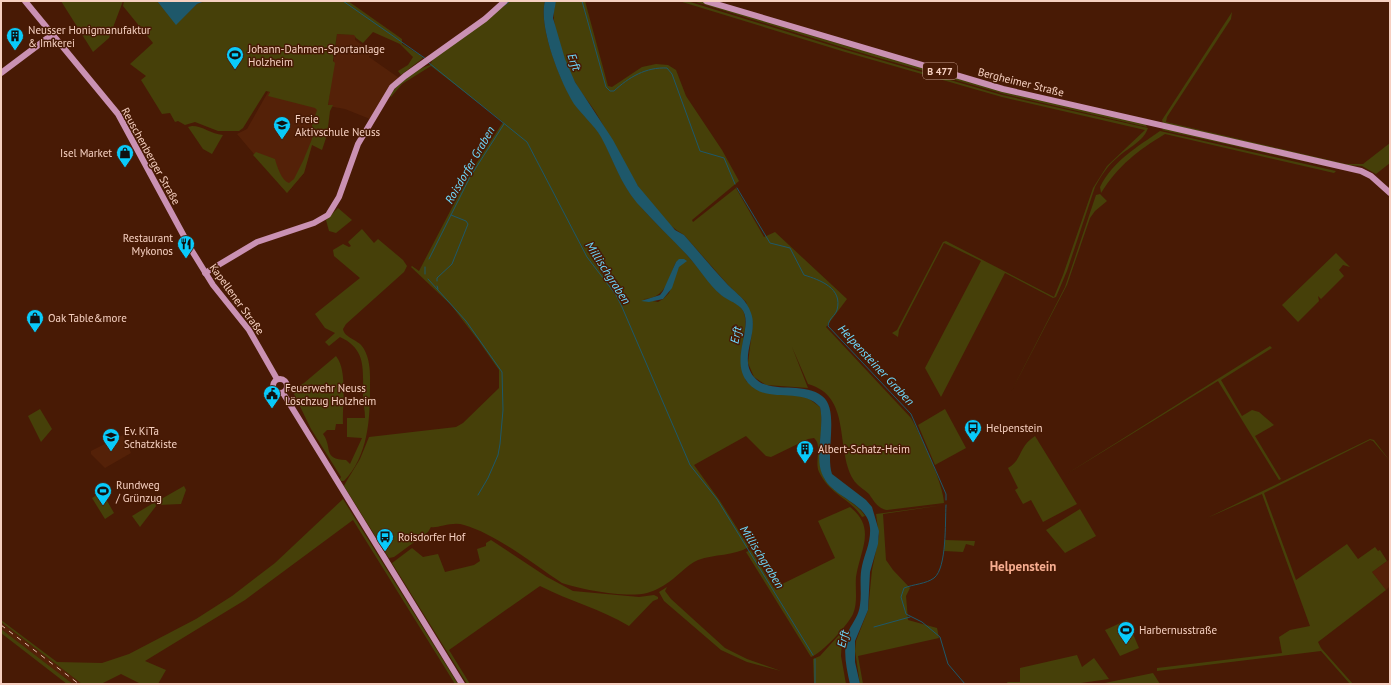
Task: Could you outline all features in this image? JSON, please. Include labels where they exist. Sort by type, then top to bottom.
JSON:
[{"type":"main road","name":"Reuschenberger Straße","points":[[25,1],[118,114],[192,251]]},
{"type":"main road","points":[[205,273],[257,242],[311,224],[328,215],[339,197],[358,144],[381,104],[395,84],[484,19],[505,1]]},
{"type":"main road","name":"Bergheimer Straße","points":[[706,1],[1003,89],[1340,166],[1368,174],[1388,192]]},
{"type":"main road","points":[[1,73],[53,34]]},
{"type":"main road","name":"Kapellener Straße","points":[[192,251],[205,273],[249,330],[278,379]]},
{"type":"main road","points":[[278,379],[283,379],[287,382],[288,387],[284,392],[277,393],[274,389],[274,382],[278,379]]},
{"type":"main road","points":[[284,392],[462,684]]},
{"type":"shaded area","points":[[61,1],[123,1],[109,38],[93,52]]},
{"type":"shaded area","name":"Johann-Dahmen-Sportanlage Holzheim","points":[[124,1],[157,1],[176,24],[197,4],[205,1],[348,1],[402,39],[402,44],[423,58],[401,75],[398,71],[408,65],[413,57],[400,44],[373,32],[363,43],[354,35],[337,34],[333,61],[335,63],[328,105],[333,105],[330,111],[327,135],[322,150],[312,145],[304,173],[287,193],[253,155],[256,152],[275,159],[282,177],[289,183],[294,179],[312,139],[312,125],[317,110],[315,108],[268,96],[270,92],[266,91],[243,128],[239,131],[218,131],[195,122],[185,125],[178,121],[175,122],[170,113],[162,114],[141,80],[146,76],[130,64],[153,43],[123,6]]},
{"type":"shaded area","points":[[507,1],[545,1],[544,12],[547,38],[557,68],[568,93],[574,103],[601,136],[631,195],[687,255],[718,292],[742,309],[745,316],[745,324],[741,362],[747,382],[808,398],[820,407],[820,458],[824,477],[833,489],[857,507],[865,516],[862,517],[852,505],[834,491],[824,480],[818,468],[818,445],[814,438],[808,439],[771,457],[766,456],[746,436],[694,465],[720,501],[749,547],[737,552],[698,560],[669,582],[650,592],[628,595],[617,594],[592,591],[562,583],[489,535],[459,524],[431,527],[428,532],[394,557],[389,558],[344,486],[360,459],[369,437],[456,427],[463,423],[499,388],[499,370],[478,340],[451,305],[411,267],[412,266],[419,271],[470,173],[503,122],[431,66],[402,84],[391,97],[389,95],[413,73],[430,65],[433,59]],"holes":[[[686,261],[679,266],[669,293],[663,299],[658,302],[643,299],[657,296],[665,287],[676,262]]]},
{"type":"shaded area","points":[[556,1],[585,1],[608,86],[612,87],[642,67],[656,64],[668,65],[676,70],[686,96],[722,150],[739,181],[692,220],[693,222],[736,188],[764,237],[775,232],[847,299],[826,327],[911,418],[926,448],[936,473],[944,503],[887,510],[876,504],[869,494],[853,479],[848,467],[837,411],[831,400],[822,390],[808,384],[792,347],[808,388],[766,385],[754,377],[748,363],[753,323],[746,302],[729,286],[684,235],[658,213],[646,198],[625,165],[596,113],[578,87],[566,64],[558,42],[554,20]]},
{"type":"shaded area","points":[[679,1],[687,1],[846,50],[1002,95],[1148,128],[1146,133],[1139,141],[1111,164],[1095,187],[1067,271],[1056,297],[1053,298],[1005,273],[941,397],[925,368],[981,261],[944,243],[899,330],[898,337],[892,333],[897,330],[943,242],[946,241],[1054,297],[1093,188],[1107,166],[1145,130],[1002,97],[845,52]]},
{"type":"shaded area","points":[[693,1],[699,1],[850,47],[1145,123],[1147,127],[1004,94],[848,49]]},
{"type":"shaded area","points":[[1232,12],[1231,19],[1167,117],[1166,122],[1274,147],[1273,148],[1163,123],[1162,120]]},
{"type":"shaded area","points":[[337,34],[355,35],[355,40],[372,52],[369,57],[399,78],[370,119],[345,109],[328,106]]},
{"type":"shaded area","name":"Freie Aktivschule Neuss","points":[[268,92],[328,106],[312,145],[304,173],[287,193],[237,134],[247,129]]},
{"type":"shaded area","points":[[188,127],[200,127],[223,135],[212,154],[203,149]]},
{"type":"shaded area","points":[[1164,128],[1348,171],[1162,130]]},
{"type":"shaded area","points":[[1160,131],[1336,171],[1334,173],[1165,134],[1129,159],[1115,174],[1101,193],[1100,187],[1105,178],[1119,162],[1126,155]]},
{"type":"shaded area","points":[[1390,143],[1390,163],[1376,174],[1362,166],[1347,165],[1276,148],[1346,164],[1363,164]]},
{"type":"shaded area","points":[[1100,194],[1107,201],[1095,211],[1090,218],[1067,285],[1011,392],[1065,287],[1096,195]]},
{"type":"shaded area","points":[[338,208],[352,220],[336,233],[329,231],[326,220]]},
{"type":"shaded area","points":[[362,229],[374,243],[378,239],[403,260],[407,266],[404,272],[346,324],[343,329],[346,335],[362,346],[368,359],[370,368],[370,400],[368,425],[363,449],[352,471],[344,481],[341,481],[341,477],[311,429],[292,390],[304,383],[336,356],[340,362],[342,370],[344,388],[343,424],[336,424],[335,430],[327,430],[323,434],[331,455],[339,459],[346,460],[350,464],[362,438],[347,437],[347,418],[365,418],[363,367],[359,353],[355,347],[348,342],[340,337],[329,346],[325,342],[335,333],[325,328],[315,314],[360,278],[334,256],[333,250],[343,244],[349,247],[351,246],[348,242]]},
{"type":"shaded area","points":[[1336,253],[1350,267],[1343,265],[1339,270],[1344,276],[1321,299],[1318,296],[1319,301],[1298,322],[1282,305]]},
{"type":"shaded area","points":[[1270,346],[1272,348],[1221,380],[1242,416],[1252,410],[1259,412],[1274,425],[1255,436],[1281,479],[1279,480],[1218,381],[1065,475]]},
{"type":"shaded area","points":[[40,409],[52,429],[41,442],[28,416]]},
{"type":"shaded area","points":[[945,409],[966,448],[935,465],[918,425]]},
{"type":"shaded area","name":"Ev. KiTa Schatzkiste","points":[[123,435],[131,453],[105,468],[91,454],[91,451]]},
{"type":"shaded area","points":[[1035,436],[1077,504],[1043,522],[1031,500],[1023,504],[1015,490],[1018,488],[1008,468],[1016,461],[1026,444]]},
{"type":"shaded area","points":[[1370,439],[1374,440],[1390,461],[1373,441],[1370,440],[1264,493],[1296,580],[1347,544],[1358,559],[1375,547],[1378,551],[1380,550],[1387,561],[1372,572],[1386,590],[1318,642],[1321,648],[1353,684],[1350,684],[1321,651],[1157,671],[1157,668],[1282,653],[1279,637],[1290,630],[1310,626],[1262,494],[1207,518]]},
{"type":"shaded area","points":[[184,486],[186,490],[181,504],[158,505],[156,502]]},
{"type":"shaded area","name":"Rundweg / Grünzug","points":[[102,492],[114,513],[105,519],[92,498]]},
{"type":"shaded area","points":[[343,499],[458,684],[455,684],[353,520],[245,600],[145,661],[166,670],[158,684],[141,684],[121,674],[101,684],[82,684],[1,622],[1,620],[57,662],[102,663],[129,654],[196,619],[232,596],[275,563]]},
{"type":"shaded area","points":[[155,502],[156,506],[140,527],[132,516]]},
{"type":"shaded area","points":[[944,505],[883,514],[886,560],[910,588],[906,596],[908,620],[937,628],[939,638],[858,656],[863,684],[860,684],[855,651],[856,641],[868,610],[872,570],[879,536],[876,514]]},
{"type":"shaded area","points":[[850,507],[863,523],[865,531],[865,540],[856,577],[855,609],[846,625],[822,650],[811,657],[746,552],[751,550],[774,588],[835,558],[818,521]]},
{"type":"shaded area","points":[[1080,509],[1096,536],[1065,553],[1046,530]]},
{"type":"shaded area","points":[[491,540],[547,577],[573,591],[639,597],[654,595],[658,597],[658,599],[653,601],[629,626],[540,586],[449,650],[470,684],[467,684],[392,563],[412,548],[423,557],[438,554],[445,572],[474,565],[480,561],[477,549],[486,546],[486,543]]},
{"type":"shaded area","points":[[945,540],[975,541],[974,546],[966,544],[963,552],[944,551]]},
{"type":"shaded area","points":[[1390,559],[1390,586],[1386,590],[1372,572]]},
{"type":"shaded area","points":[[667,587],[665,591],[671,599],[725,648],[747,659],[781,671],[747,662],[721,650],[664,601],[659,592]]},
{"type":"shaded area","points":[[1127,620],[1139,648],[1120,656],[1105,630]]},
{"type":"shaded area","points":[[1,622],[82,684],[73,684],[1,629]]},
{"type":"shaded area","points":[[1,629],[73,684],[67,684],[1,633]]},
{"type":"shaded area","points":[[839,635],[842,637],[841,656],[846,684],[814,684],[813,659],[820,656]]},
{"type":"shaded area","points":[[1077,655],[1082,667],[1094,658],[1109,679],[1074,684],[1008,684],[1007,682],[1020,682],[1020,668]]},
{"type":"shaded area","points":[[1153,673],[1160,684],[1100,684]]},
{"type":"water","points":[[157,1],[205,1],[197,4],[176,25]]},
{"type":"water","points":[[545,1],[556,1],[553,18],[565,59],[575,82],[613,140],[638,186],[675,230],[684,235],[749,308],[753,321],[753,329],[748,362],[754,377],[760,382],[768,385],[805,389],[814,392],[822,396],[827,402],[831,421],[830,465],[832,474],[866,500],[872,507],[879,531],[878,544],[870,572],[868,610],[855,641],[855,662],[860,684],[850,684],[845,650],[849,630],[857,615],[861,600],[861,571],[869,543],[870,528],[868,519],[863,512],[835,491],[824,478],[821,471],[819,462],[821,425],[820,407],[803,397],[765,393],[748,383],[743,374],[741,364],[741,353],[746,323],[745,315],[739,306],[723,297],[716,291],[687,255],[631,195],[617,171],[601,137],[574,104],[568,94],[547,39],[544,12]]},
{"type":"water","points":[[679,259],[684,259],[687,261],[679,267],[672,288],[663,299],[649,302],[641,301],[660,295],[676,262]]},
{"type":"waterway","name":"Millischgraben","points":[[343,1],[426,59]]},
{"type":"waterway","points":[[505,5],[510,1]]},
{"type":"waterway","name":"Helpensteiner Graben","points":[[582,1],[606,87],[610,91],[614,91],[626,81],[638,74],[652,69],[667,68],[672,74],[700,151],[724,158],[735,184]]},
{"type":"waterway","name":"Millischgraben","points":[[429,63],[527,142],[587,257],[616,295],[690,465],[717,499],[813,655]]},
{"type":"waterway","name":"Roisdorfer Graben","points":[[429,259],[470,177],[504,124]]},
{"type":"waterway","name":"Helpensteiner Graben","points":[[737,188],[770,243],[790,248],[804,275],[823,282],[829,286],[837,296],[837,310],[828,326],[911,414],[946,494],[946,500]]},
{"type":"waterway","name":"Roisdorfer Graben","points":[[437,281],[437,278],[452,264],[468,224],[466,221],[451,215]]},
{"type":"waterway","name":"Roisdorfer Graben","points":[[425,267],[425,274]]},
{"type":"waterway","name":"Roisdorfer Graben","points":[[428,279],[466,321],[502,372],[503,410],[498,455],[488,478],[478,495]]},
{"type":"waterway","name":"Helpensteiner Graben","points":[[946,505],[943,555],[938,573],[931,580],[904,588],[901,597],[906,614],[922,622],[940,637],[948,664],[965,684]]},
{"type":"waterway","points":[[874,627],[910,617]]},
{"type":"waterway","name":"Millischgraben","points":[[815,659],[815,684]]},
{"type":"railway","points":[[1,625],[79,684]]},
{"type":"place","name":"Neusser Honigmanufaktur & Imkerei","points":[[15,51]]},
{"type":"place","name":"Johann-Dahmen-Sportanlage Holzheim","points":[[235,70]]},
{"type":"place","name":"Freie Aktivschule Neuss","points":[[282,140]]},
{"type":"place","name":"Isel Market","points":[[125,168]]},
{"type":"place","name":"Restaurant Mykonos","points":[[186,259]]},
{"type":"place","name":"Oak Table&more","points":[[35,333]]},
{"type":"place","name":"Feuerwehr Neuss Löschzug Holzheim","points":[[272,409]]},
{"type":"place","name":"Helpenstein","points":[[973,443]]},
{"type":"place","name":"Ev. KiTa Schatzkiste","points":[[111,452]]},
{"type":"place","name":"Albert-Schatz-Heim","points":[[805,464]]},
{"type":"place","name":"Rundweg / Grünzug","points":[[103,506]]},
{"type":"place","name":"Roisdorfer Hof","points":[[385,552]]},
{"type":"place","name":"Harbernusstraße","points":[[1126,645]]},
{"type":"district","name":"Helpenstein","points":[[1023,566]]},
{"type":"water label","name":"Erft","points":[[574,62]]},
{"type":"water label","name":"Erft","points":[[736,335]]},
{"type":"water label","name":"Erft","points":[[843,639]]}]
